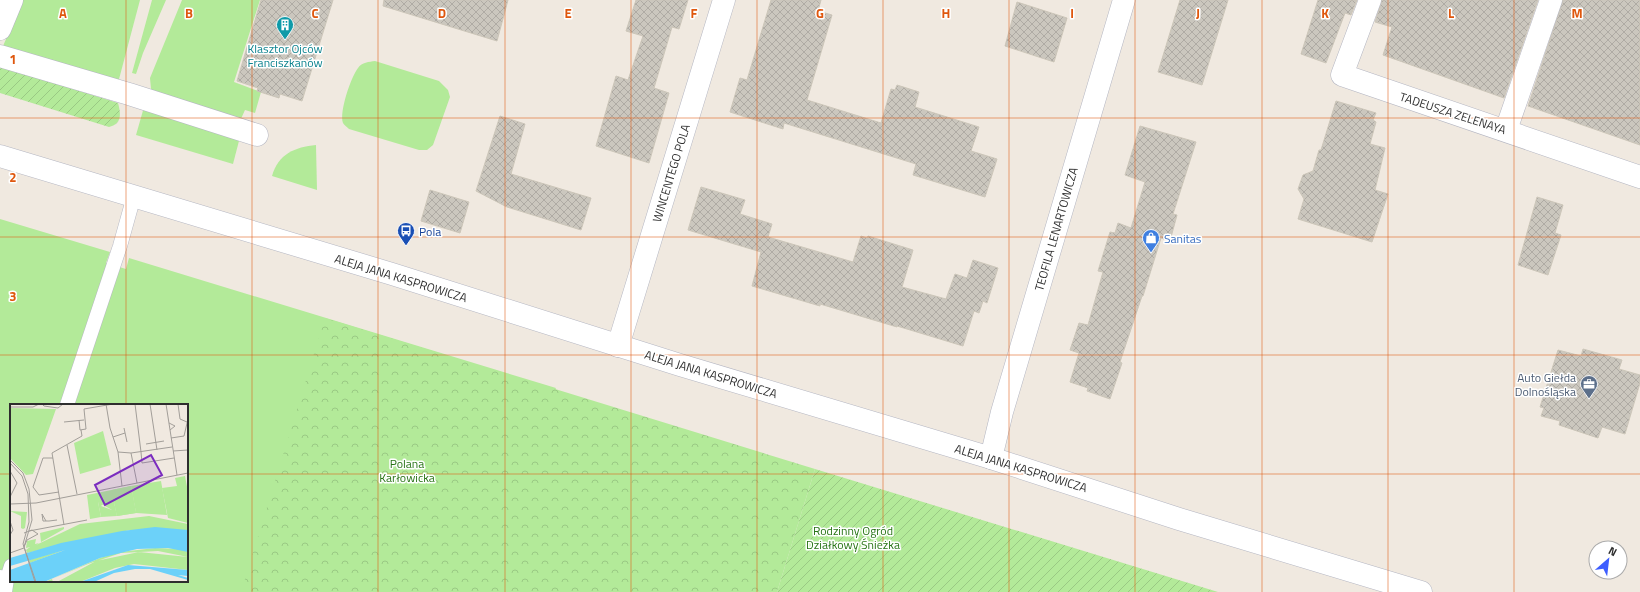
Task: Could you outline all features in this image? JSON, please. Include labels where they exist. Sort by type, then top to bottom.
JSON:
[{"type":"street","points":[[0,29],[12,0]]},
{"type":"street","name":"WINCENTEGO POLA","points":[[618,346],[724,0]]},
{"type":"street","name":"TEOFILA LENARTOWICZA","points":[[991,458],[1005,404],[1124,0]]},
{"type":"street","name":"TADEUSZA ZELENAYA","points":[[1370,0],[1342,75],[1640,177]]},
{"type":"street","points":[[1506,130],[1551,0]]},
{"type":"street","points":[[0,56],[129,94],[257,135]]},
{"type":"street","name":"ALEJA JANA KASPROWICZA","points":[[0,156],[392,274],[618,346],[991,458],[1179,519],[1421,592]]},
{"type":"lane","points":[[67,404],[120,246],[134,196]]},
{"type":"green space","points":[[23,0],[140,0],[118,83],[3,46]]},
{"type":"green space","points":[[152,0],[166,0],[143,53],[136,74],[132,73]]},
{"type":"green space","points":[[182,0],[260,0],[234,82],[261,92],[255,113],[245,110],[240,121],[154,93],[151,89],[150,78]]},
{"type":"green space","points":[[375,61],[439,81],[448,90],[450,97],[433,145],[427,150],[419,150],[349,129],[343,123],[342,118],[344,103],[355,72],[362,65]]},
{"type":"green space","points":[[0,66],[118,103],[120,118],[116,124],[109,127],[0,93]]},
{"type":"green space","points":[[144,107],[240,137],[233,164],[136,135]]},
{"type":"green space","points":[[316,145],[317,190],[272,176],[278,162],[288,153],[308,146]]},
{"type":"green space","points":[[0,219],[110,252],[106,263],[126,269],[129,258],[556,388],[448,592],[0,592]]},
{"type":"green space","name":"Polana Karłowicka","points":[[325,318],[815,469],[777,592],[241,592]]},
{"type":"green space","name":"Rodzinny Ogród Działkowy Śnieżka","points":[[815,469],[1218,592],[777,592]]},
{"type":"building","name":"Klasztor Ojców Franciszkanów","points":[[261,0],[333,0],[302,101],[280,94],[279,98],[257,91],[258,88],[237,81]]},
{"type":"building","points":[[384,0],[508,0],[497,41],[383,6]]},
{"type":"building","points":[[636,0],[688,0],[679,29],[672,27],[654,88],[669,93],[649,163],[596,146],[616,76],[628,80],[643,36],[626,31]]},
{"type":"building","points":[[771,0],[821,0],[818,11],[832,15],[807,100],[881,123],[891,89],[895,90],[897,85],[919,92],[915,107],[979,127],[971,151],[997,159],[985,197],[913,175],[916,164],[784,123],[783,129],[730,112],[740,78],[747,80]]},
{"type":"building","points":[[1180,0],[1228,0],[1202,85],[1158,72]]},
{"type":"building","points":[[1318,0],[1357,0],[1351,15],[1345,13],[1326,63],[1301,54]]},
{"type":"building","points":[[1382,0],[1538,0],[1504,98],[1383,55],[1392,27],[1375,22]]},
{"type":"building","points":[[1563,0],[1640,0],[1640,145],[1528,106]]},
{"type":"building","points":[[1017,2],[1067,18],[1054,62],[1005,46]]},
{"type":"building","points":[[1336,101],[1376,113],[1373,120],[1376,122],[1370,144],[1385,148],[1375,190],[1388,194],[1372,242],[1298,219],[1304,199],[1298,189],[1303,175],[1313,171]]},
{"type":"building","points":[[500,116],[525,124],[511,174],[591,198],[581,230],[507,207],[476,191]]},
{"type":"building","points":[[1140,126],[1196,142],[1173,214],[1177,215],[1170,241],[1161,238],[1120,362],[1122,363],[1110,399],[1087,391],[1088,388],[1070,382],[1079,353],[1070,350],[1079,323],[1088,325],[1103,272],[1098,271],[1110,232],[1115,233],[1118,223],[1131,228],[1145,182],[1125,175]]},
{"type":"building","points":[[701,187],[745,200],[740,214],[772,224],[768,237],[853,262],[861,236],[867,238],[868,236],[913,250],[902,287],[946,299],[955,274],[967,278],[973,260],[998,268],[987,303],[983,301],[979,313],[974,311],[963,346],[820,304],[820,306],[752,286],[761,252],[688,230]]},
{"type":"building","points":[[430,190],[469,202],[460,233],[421,221]]},
{"type":"building","points":[[1537,197],[1563,205],[1555,233],[1561,235],[1548,275],[1518,265]]},
{"type":"building","points":[[1583,349],[1622,360],[1619,369],[1640,375],[1640,383],[1625,434],[1602,427],[1598,438],[1559,425],[1560,421],[1541,416],[1544,408],[1540,407],[1558,350],[1581,356]]},
{"type":"place","name":"Klasztor Ojców Franciszkanów","points":[[285,40]]},
{"type":"place","name":"Pola","points":[[406,246]]},
{"type":"place","name":"Sanitas","points":[[1151,253]]},
{"type":"place","name":"Auto Giełda Dolnośląska","points":[[1589,399]]}]
